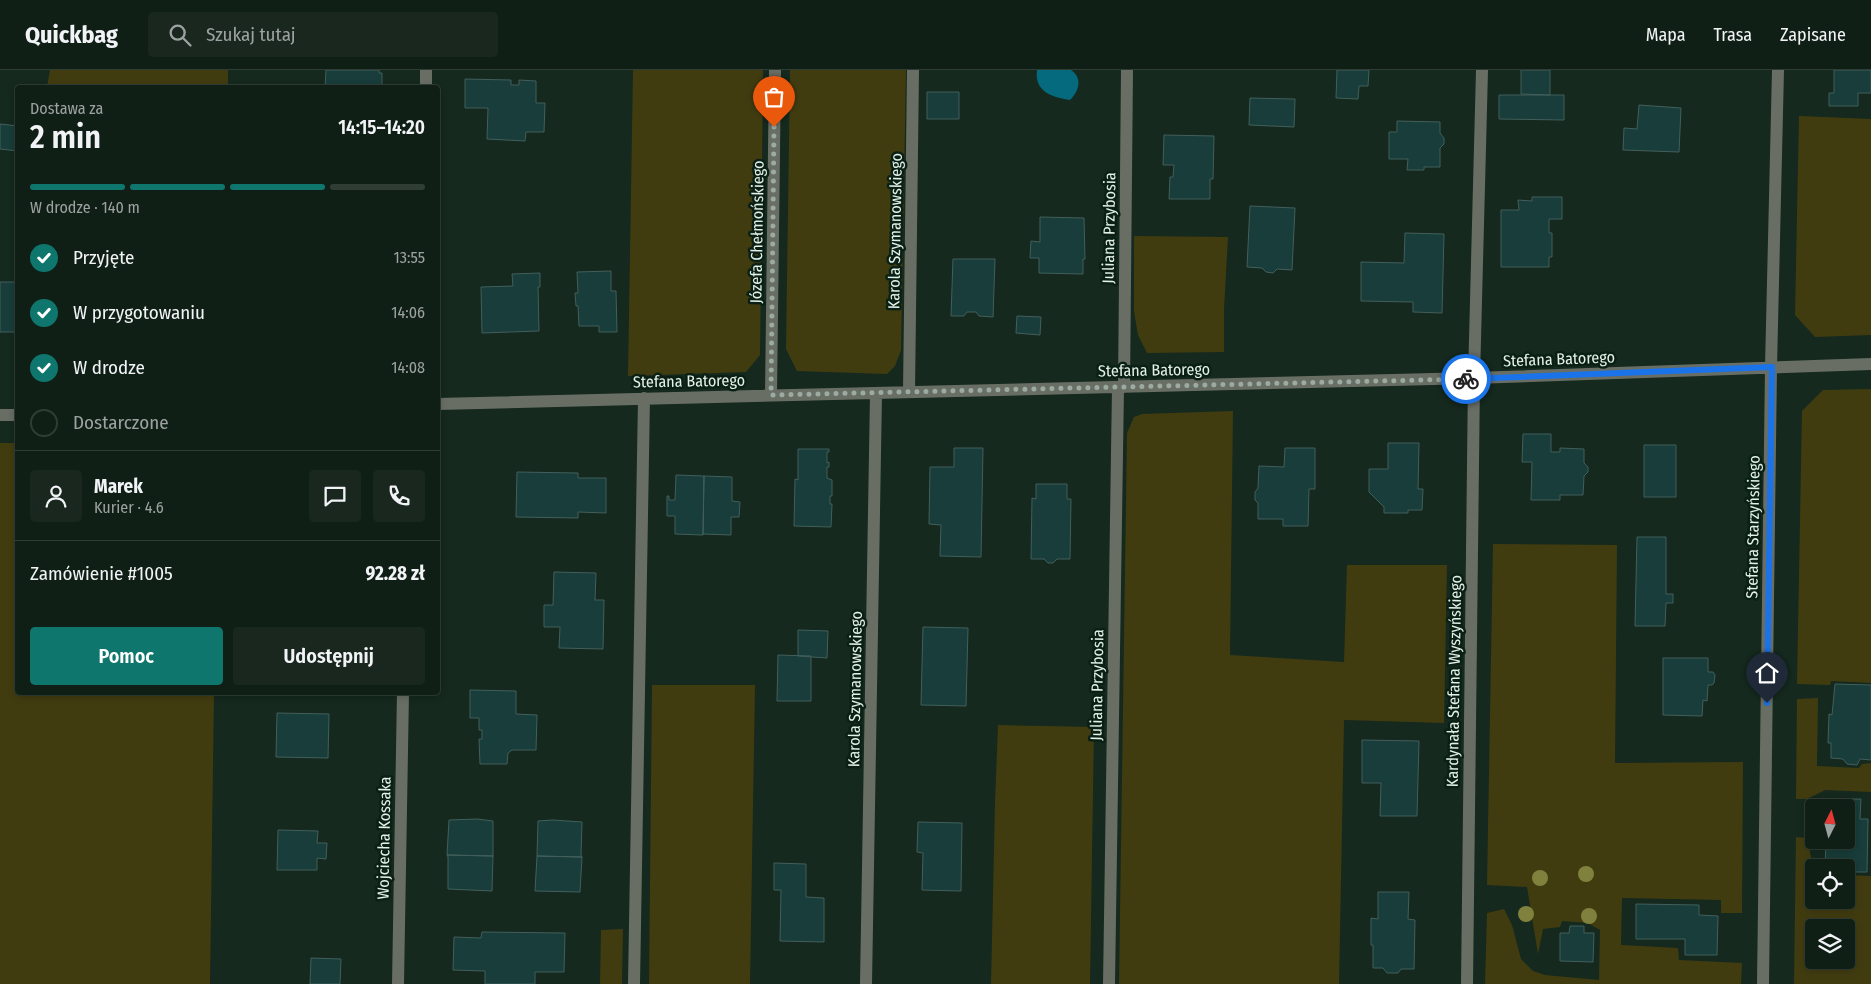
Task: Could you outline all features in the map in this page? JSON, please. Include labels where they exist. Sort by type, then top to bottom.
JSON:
[{"type":"street","points":[[426,70],[426,85]]},
{"type":"street","name":"Józefa Chełmońskiego","points":[[771,395],[775,70]]},
{"type":"street","name":"Karola Szymanowskiego","points":[[909,392],[914,70]]},
{"type":"street","name":"Juliana Przybosia","points":[[1109,984],[1128,70]]},
{"type":"street","name":"Kardynała Stefana Wyszyńskiego","points":[[1467,984],[1474,378],[1482,70]]},
{"type":"street","name":"Stefana Starzyńskiego","points":[[1763,984],[1778,70]]},
{"type":"street","name":"Stefana Batorego","points":[[440,404],[1474,378],[1871,364]]},
{"type":"street","name":"Karola Szymanowskiego","points":[[866,984],[876,394]]},
{"type":"street","points":[[634,984],[644,398]]},
{"type":"street","points":[[0,415],[15,415]]},
{"type":"street","name":"Wojciecha Kossaka","points":[[398,984],[403,695]]},
{"type":"shaded area","points":[[50,70],[228,70],[228,85],[47,85]]},
{"type":"shaded area","points":[[633,70],[763,70],[760,355],[746,372],[628,376]]},
{"type":"shaded area","points":[[790,70],[906,70],[901,350],[895,366],[887,374],[797,371],[786,349]]},
{"type":"shaded area","points":[[1799,116],[1871,119],[1871,335],[1815,337],[1795,315]]},
{"type":"shaded area","points":[[1134,236],[1228,237],[1224,352],[1147,353],[1138,335],[1134,311]]},
{"type":"shaded area","points":[[1871,389],[1871,683],[1831,681],[1830,685],[1797,684],[1802,411],[1823,390]]},
{"type":"shaded area","points":[[1233,411],[1230,655],[1344,662],[1347,565],[1447,565],[1444,723],[1344,720],[1339,984],[1119,984],[1127,433],[1134,417],[1142,414]]},
{"type":"shaded area","points":[[0,443],[15,443],[15,695],[214,695],[210,984],[0,984]]},
{"type":"shaded area","points":[[1493,544],[1617,545],[1615,763],[1743,762],[1742,913],[1721,913],[1721,900],[1622,898],[1621,945],[1678,948],[1679,960],[1742,963],[1741,984],[1485,984],[1487,913],[1504,909],[1512,925],[1521,959],[1533,971],[1545,975],[1599,980],[1600,930],[1588,923],[1562,921],[1560,927],[1543,929],[1538,954],[1527,887],[1487,885]]},
{"type":"shaded area","points":[[652,685],[755,685],[750,984],[649,984]]},
{"type":"shaded area","points":[[1818,698],[1817,766],[1859,768],[1862,764],[1871,763],[1871,792],[1825,790],[1807,799],[1796,799],[1797,699]]},
{"type":"shaded area","points":[[998,725],[1094,727],[1090,984],[991,984]]},
{"type":"shaded area","points":[[1796,837],[1805,838],[1805,849],[1810,849],[1811,858],[1817,859],[1805,859],[1805,909],[1855,909],[1855,875],[1871,876],[1871,984],[1794,984]]},
{"type":"shaded area","points":[[623,929],[622,984],[600,984],[601,930]]},
{"type":"water","points":[[1037,70],[1071,70],[1075,73],[1078,81],[1076,93],[1070,100],[1051,95],[1038,84]]},
{"type":"building","points":[[326,70],[379,70],[379,73],[382,73],[382,85],[325,85]]},
{"type":"building","points":[[1337,70],[1369,70],[1368,86],[1359,86],[1358,99],[1336,98]]},
{"type":"building","points":[[1521,70],[1550,70],[1550,95],[1521,94]]},
{"type":"building","points":[[1834,70],[1871,70],[1871,93],[1858,93],[1858,106],[1829,106],[1829,93],[1834,93]]},
{"type":"building","points":[[465,79],[511,80],[511,85],[519,85],[519,80],[536,81],[536,103],[545,103],[544,132],[526,132],[525,141],[487,139],[488,108],[465,108]]},
{"type":"building","points":[[927,92],[959,92],[959,119],[927,119]]},
{"type":"building","points":[[1499,95],[1564,95],[1564,120],[1499,119]]},
{"type":"building","points":[[1250,98],[1295,99],[1294,127],[1249,125]]},
{"type":"building","points":[[1639,105],[1681,108],[1679,152],[1623,150],[1624,128],[1637,129]]},
{"type":"building","points":[[1397,121],[1440,122],[1440,133],[1444,138],[1444,144],[1440,148],[1440,167],[1424,167],[1424,170],[1407,170],[1408,159],[1389,159],[1389,132],[1397,132]]},
{"type":"building","points":[[0,124],[15,126],[15,151],[0,149]]},
{"type":"building","points":[[1164,135],[1214,136],[1213,179],[1210,179],[1210,199],[1169,199],[1170,177],[1173,177],[1174,165],[1163,165]]},
{"type":"building","points":[[1532,197],[1562,197],[1562,219],[1549,219],[1549,233],[1552,233],[1552,257],[1549,257],[1549,267],[1501,267],[1501,210],[1519,210],[1518,200],[1532,201]]},
{"type":"building","points":[[1250,206],[1295,208],[1292,270],[1277,269],[1273,273],[1266,272],[1262,268],[1247,267]]},
{"type":"building","points":[[1040,217],[1084,218],[1085,259],[1083,259],[1083,274],[1039,273],[1039,258],[1030,258],[1031,241],[1040,242]]},
{"type":"building","points":[[1405,233],[1444,234],[1442,313],[1413,312],[1413,302],[1361,301],[1361,262],[1404,263]]},
{"type":"building","points":[[953,259],[995,259],[993,317],[979,316],[976,312],[967,312],[964,316],[951,316]]},
{"type":"building","points":[[611,271],[611,291],[616,291],[617,332],[599,332],[599,326],[579,326],[575,293],[578,293],[577,272]]},
{"type":"building","points":[[540,273],[540,287],[538,287],[539,331],[482,333],[481,287],[513,286],[512,274]]},
{"type":"building","points":[[0,282],[15,282],[15,332],[0,332]]},
{"type":"building","points":[[1017,316],[1041,317],[1040,335],[1016,333]]},
{"type":"building","points":[[1523,434],[1551,434],[1551,452],[1560,452],[1560,448],[1584,449],[1584,463],[1588,467],[1588,472],[1584,476],[1583,495],[1560,495],[1560,500],[1531,500],[1532,462],[1522,462]]},
{"type":"building","points":[[1388,443],[1419,443],[1418,489],[1423,489],[1422,510],[1408,510],[1408,513],[1384,513],[1384,507],[1369,492],[1369,469],[1388,469]]},
{"type":"building","points":[[1644,445],[1676,445],[1676,497],[1644,497]]},
{"type":"building","points":[[954,448],[983,448],[981,557],[940,556],[941,525],[929,524],[930,467],[954,467]]},
{"type":"building","points":[[1285,448],[1315,448],[1315,489],[1309,489],[1308,526],[1283,526],[1283,519],[1258,519],[1258,503],[1255,500],[1255,492],[1258,488],[1259,466],[1284,467]]},
{"type":"building","points":[[798,449],[829,449],[829,452],[827,452],[829,467],[827,467],[827,478],[832,480],[832,496],[830,496],[830,504],[832,504],[831,527],[794,526],[795,479],[798,480]]},
{"type":"building","points":[[517,472],[578,473],[578,478],[606,478],[606,513],[578,512],[578,518],[516,517]]},
{"type":"building","points":[[676,475],[704,476],[703,535],[675,534],[675,516],[667,516],[667,496],[669,496],[669,500],[675,500]]},
{"type":"building","points":[[704,476],[732,477],[732,501],[740,502],[739,517],[731,517],[731,535],[703,534]]},
{"type":"building","points":[[1036,484],[1067,484],[1067,499],[1071,499],[1070,559],[1057,559],[1053,563],[1048,563],[1044,559],[1031,559],[1032,498],[1036,499]]},
{"type":"building","points":[[1637,537],[1666,537],[1666,594],[1673,594],[1673,603],[1666,603],[1665,626],[1635,626]]},
{"type":"building","points":[[554,572],[596,573],[595,600],[604,600],[603,649],[559,648],[560,627],[544,627],[544,605],[553,605]]},
{"type":"building","points":[[923,627],[968,628],[966,706],[921,705]]},
{"type":"building","points":[[798,630],[828,631],[827,658],[798,656]]},
{"type":"building","points":[[778,655],[811,656],[811,701],[777,701]]},
{"type":"building","points":[[1663,658],[1708,658],[1708,672],[1713,672],[1715,675],[1714,683],[1708,685],[1707,701],[1703,700],[1702,716],[1663,715]]},
{"type":"building","points":[[1835,684],[1871,685],[1871,760],[1860,759],[1857,765],[1847,764],[1843,759],[1831,758],[1831,743],[1828,743],[1829,714],[1832,715]]},
{"type":"building","points":[[470,690],[516,691],[516,714],[537,715],[536,750],[512,750],[508,753],[507,764],[480,764],[479,739],[482,739],[482,730],[479,730],[479,718],[470,718]]},
{"type":"building","points":[[277,713],[329,714],[328,758],[276,757]]},
{"type":"building","points":[[1362,740],[1419,741],[1417,816],[1380,816],[1381,783],[1362,783]]},
{"type":"building","points":[[1855,799],[1861,799],[1860,819],[1868,819],[1867,872],[1855,872],[1855,859],[1825,859],[1826,849],[1855,849]]},
{"type":"building","points":[[477,819],[493,821],[493,856],[447,855],[449,820]]},
{"type":"building","points":[[538,821],[582,822],[582,857],[537,856]]},
{"type":"building","points":[[918,822],[962,823],[961,891],[922,890],[923,853],[917,852]]},
{"type":"building","points":[[278,830],[318,831],[317,843],[327,843],[326,859],[317,858],[317,870],[277,870]]},
{"type":"building","points":[[447,855],[493,856],[492,891],[448,889]]},
{"type":"building","points":[[537,856],[582,857],[580,892],[535,891]]},
{"type":"building","points":[[774,863],[806,864],[806,897],[824,898],[824,942],[780,941],[781,890],[774,890]]},
{"type":"building","points":[[1378,892],[1409,892],[1408,919],[1415,920],[1414,969],[1401,969],[1398,973],[1387,973],[1383,968],[1373,968],[1371,918],[1378,919]]},
{"type":"building","points":[[1636,904],[1699,905],[1699,915],[1718,916],[1717,955],[1685,955],[1685,939],[1636,939]]},
{"type":"building","points":[[1570,926],[1584,926],[1584,933],[1594,933],[1593,962],[1560,961],[1560,933],[1569,933]]},
{"type":"building","points":[[482,932],[565,933],[564,972],[535,972],[535,984],[485,984],[485,971],[453,970],[454,937],[481,938]]},
{"type":"building","points":[[311,958],[341,959],[340,984],[310,984]]},
{"type":"way so far","points":[[774,127],[771,395],[1466,379]]},
{"type":"route","points":[[1466,379],[1772,367],[1767,703]]}]
